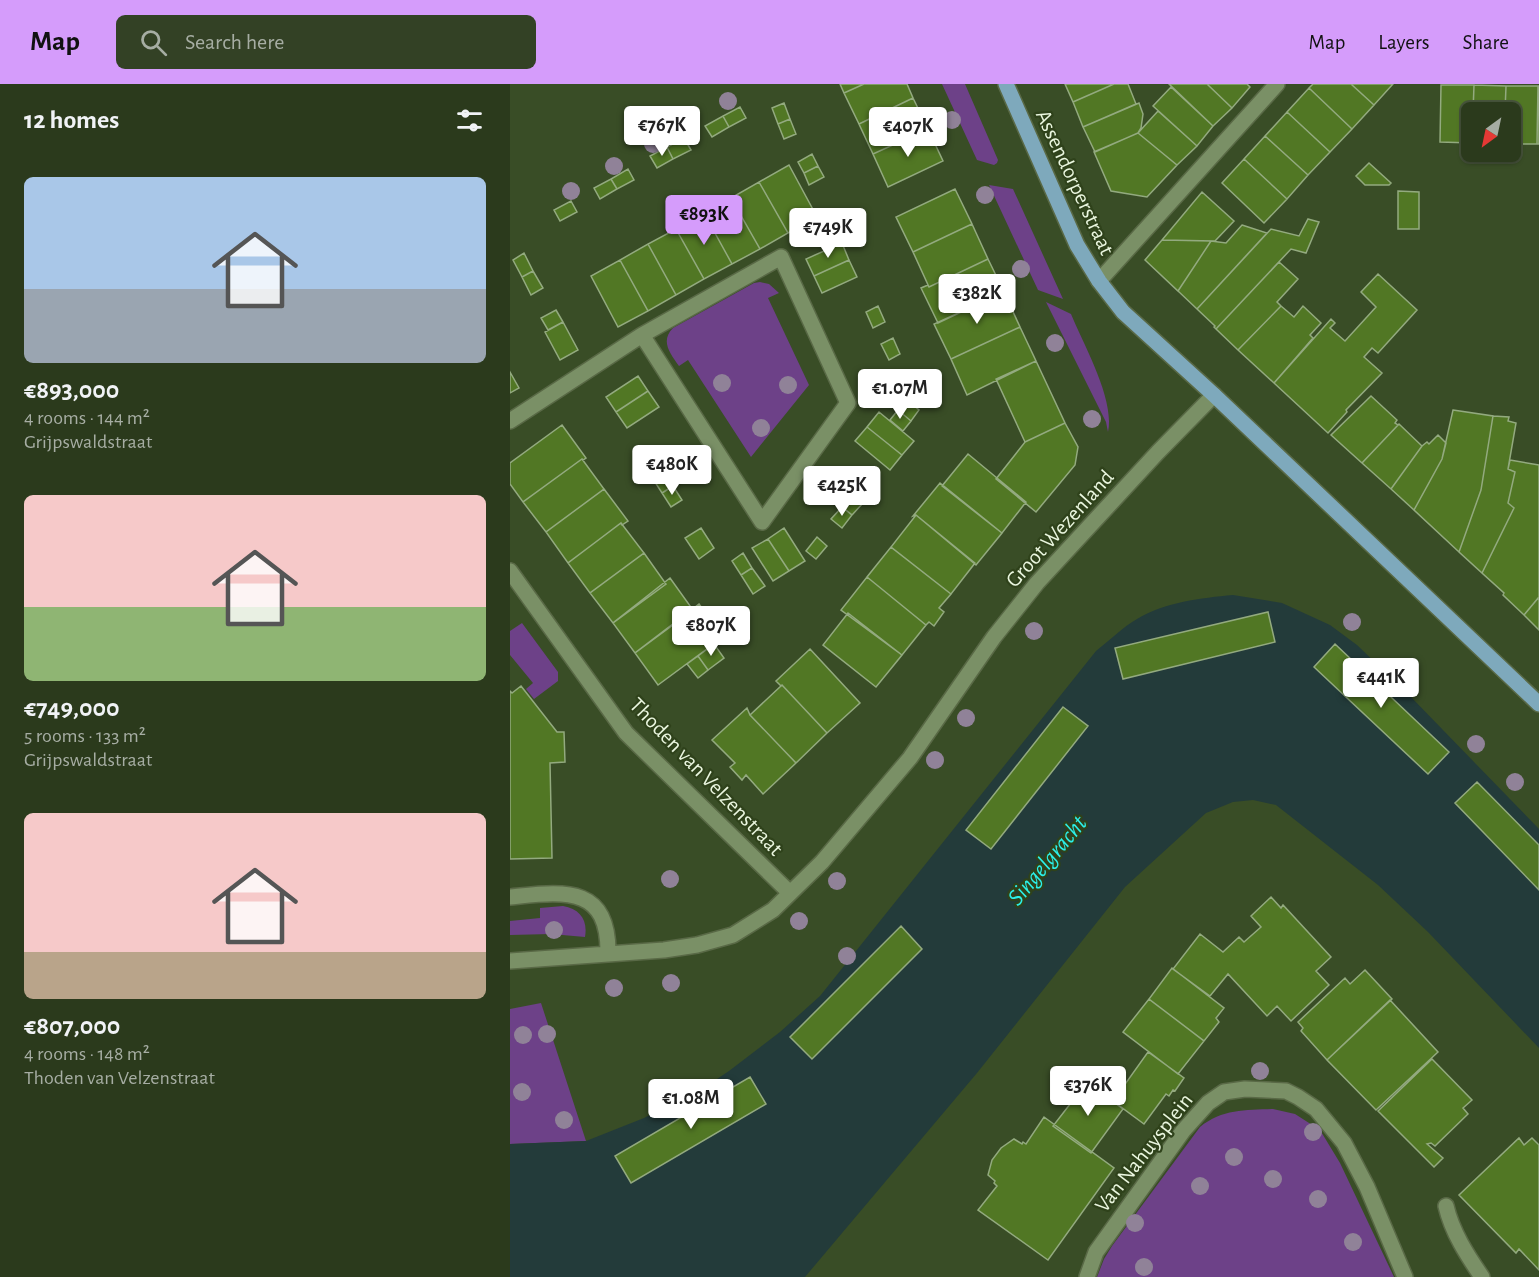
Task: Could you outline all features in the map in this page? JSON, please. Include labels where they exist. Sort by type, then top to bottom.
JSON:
[{"type":"main road","name":"Assendorperstraat","points":[[1006,84],[1077,244],[1100,281],[1123,312],[1214,395]]},
{"type":"main road","points":[[1214,395],[1539,704]]},
{"type":"street","points":[[1100,281],[1277,84]]},
{"type":"street","points":[[510,421],[642,335],[781,256],[848,403],[762,522],[642,335]]},
{"type":"street","name":"Groot Wezenland","points":[[510,961],[675,948],[733,935],[772,910],[822,862],[910,758],[994,637],[1037,583],[1214,395]]},
{"type":"street","name":"Thoden van Velzenstraat","points":[[510,571],[627,733],[790,893]]},
{"type":"street","points":[[510,897],[567,894],[586,900],[601,913],[608,934],[608,954]]},
{"type":"street","name":"Van Nahuysplein","points":[[1087,1277],[1096,1252],[1183,1131],[1209,1103],[1224,1092],[1245,1089],[1286,1091],[1316,1109],[1344,1143],[1367,1187],[1405,1277]]},
{"type":"street","points":[[1446,1206],[1449,1220],[1460,1243],[1482,1277]]},
{"type":"shaded area","points":[[942,84],[965,84],[998,160],[997,163],[994,165],[977,160]]},
{"type":"shaded area","points":[[989,185],[1013,189],[1063,299],[1038,290]]},
{"type":"shaded area","points":[[754,283],[769,284],[779,293],[768,298],[809,385],[751,457],[688,360],[679,366],[670,352],[667,338],[673,328]]},
{"type":"shaded area","points":[[1046,302],[1071,314],[1103,389],[1109,419],[1108,432],[1106,422]]},
{"type":"shaded area","points":[[522,623],[558,672],[558,681],[534,699],[526,689],[533,683],[510,655],[510,631]]},
{"type":"shaded area","points":[[569,907],[582,916],[586,931],[585,937],[551,934],[510,935],[510,921],[540,918],[540,908]]},
{"type":"shaded area","points":[[541,1003],[586,1141],[510,1144],[510,1009]]},
{"type":"shaded area","points":[[1273,1109],[1295,1114],[1320,1130],[1340,1163],[1394,1277],[1097,1277],[1112,1246],[1200,1127],[1226,1114],[1244,1110]]},
{"type":"water","name":"Singelgracht","points":[[1233,595],[1282,603],[1330,625],[1357,645],[1410,696],[1539,829],[1539,1048],[1428,932],[1378,885],[1276,805],[1253,800],[1233,802],[1206,813],[1125,887],[977,1073],[805,1277],[510,1277],[510,1144],[586,1141],[644,1118],[705,1087],[729,1071],[780,1032],[820,996],[1096,651],[1132,622],[1159,608],[1196,599]]},
{"type":"building","points":[[840,84],[864,84],[844,93]]},
{"type":"building","points":[[864,84],[907,84],[913,98],[859,124],[844,93]]},
{"type":"building","points":[[1065,84],[1114,84],[1073,102]]},
{"type":"building","points":[[1114,84],[1128,84],[1136,104],[1083,127],[1073,102]]},
{"type":"building","points":[[1169,84],[1207,84],[1232,108],[1213,126]]},
{"type":"building","points":[[1207,84],[1247,84],[1250,87],[1232,108]]},
{"type":"building","points":[[1313,84],[1351,84],[1374,105],[1352,129],[1309,88]]},
{"type":"building","points":[[1351,84],[1393,84],[1374,105]]},
{"type":"building","points":[[1441,85],[1474,85],[1473,102],[1461,102],[1461,143],[1440,142]]},
{"type":"building","points":[[1474,85],[1506,86],[1505,102],[1473,102]]},
{"type":"building","points":[[1506,86],[1538,86],[1537,144],[1521,144],[1521,102],[1505,102]]},
{"type":"building","points":[[1538,86],[1539,144],[1537,144]]},
{"type":"building","points":[[1171,87],[1213,126],[1197,146],[1153,106]]},
{"type":"building","points":[[1309,88],[1352,129],[1330,152],[1287,112]]},
{"type":"building","points":[[913,98],[928,129],[873,154],[859,124]]},
{"type":"building","points":[[784,103],[790,119],[778,124],[772,108]]},
{"type":"building","points":[[1139,103],[1143,114],[1138,133],[1095,152],[1083,127]]},
{"type":"building","points":[[740,107],[746,118],[729,127],[723,116]]},
{"type":"building","points":[[1158,111],[1197,146],[1177,165],[1138,133]]},
{"type":"building","points":[[1287,112],[1330,152],[1308,175],[1265,136]]},
{"type":"building","points":[[723,116],[729,127],[712,137],[705,126]]},
{"type":"building","points":[[790,119],[796,134],[784,139],[778,124]]},
{"type":"building","points":[[928,129],[943,161],[888,187],[873,154]]},
{"type":"building","points":[[1138,133],[1177,165],[1147,197],[1111,191],[1094,152]]},
{"type":"building","points":[[1265,136],[1308,175],[1287,199],[1244,159]]},
{"type":"building","points":[[684,138],[691,150],[673,159],[667,147]]},
{"type":"building","points":[[667,147],[673,159],[657,168],[650,156]]},
{"type":"building","points":[[812,154],[818,166],[804,173],[798,162]]},
{"type":"building","points":[[1244,159],[1287,199],[1264,223],[1222,183]]},
{"type":"building","points":[[1369,163],[1391,183],[1389,185],[1365,185],[1356,176]]},
{"type":"building","points":[[789,165],[817,217],[788,233],[759,182]]},
{"type":"building","points":[[818,166],[824,177],[809,185],[804,173]]},
{"type":"building","points":[[628,169],[634,180],[617,189],[611,179]]},
{"type":"building","points":[[611,179],[617,189],[600,199],[594,188]]},
{"type":"building","points":[[759,182],[788,233],[760,249],[731,198]]},
{"type":"building","points":[[955,189],[972,224],[913,252],[896,217]]},
{"type":"building","points":[[1398,191],[1419,192],[1419,229],[1398,229]]},
{"type":"building","points":[[1202,192],[1234,221],[1215,241],[1162,240]]},
{"type":"building","points":[[731,198],[760,249],[732,264],[704,213]]},
{"type":"building","points":[[571,201],[577,212],[560,221],[554,210]]},
{"type":"building","points":[[704,213],[732,264],[704,279],[676,229]]},
{"type":"building","points":[[1308,219],[1319,222],[1306,253],[1291,249],[1216,329],[1197,309],[1271,229],[1299,236]]},
{"type":"building","points":[[972,224],[988,259],[929,287],[913,252]]},
{"type":"building","points":[[1242,225],[1267,233],[1197,309],[1178,291],[1211,241],[1226,243]]},
{"type":"building","points":[[676,229],[704,279],[676,295],[648,244]]},
{"type":"building","points":[[1162,240],[1211,241],[1178,291],[1145,260]]},
{"type":"building","points":[[842,243],[849,260],[814,276],[806,259]]},
{"type":"building","points":[[648,244],[676,295],[648,311],[620,260]]},
{"type":"building","points":[[524,253],[533,271],[522,277],[513,260]]},
{"type":"building","points":[[988,259],[1004,292],[938,323],[921,288],[928,285],[929,287]]},
{"type":"building","points":[[620,260],[648,311],[618,327],[591,276]]},
{"type":"building","points":[[849,260],[857,277],[822,293],[814,276]]},
{"type":"building","points":[[1279,262],[1298,279],[1277,302],[1281,306],[1238,350],[1216,329]]},
{"type":"building","points":[[533,271],[543,288],[531,295],[522,277]]},
{"type":"building","points":[[1378,274],[1417,310],[1378,353],[1372,348],[1364,357],[1382,373],[1346,410],[1347,412],[1328,433],[1274,383],[1331,319],[1335,323],[1330,328],[1345,341],[1376,307],[1361,292]]},
{"type":"building","points":[[1004,292],[1020,327],[951,359],[934,324]]},
{"type":"building","points":[[878,306],[885,322],[873,328],[866,312]]},
{"type":"building","points":[[1281,306],[1294,317],[1303,306],[1321,323],[1310,335],[1313,338],[1274,383],[1238,350]]},
{"type":"building","points":[[556,310],[563,322],[548,330],[541,318]]},
{"type":"building","points":[[563,322],[578,350],[560,360],[545,332]]},
{"type":"building","points":[[1020,327],[1036,361],[967,395],[951,359]]},
{"type":"building","points":[[893,338],[900,354],[889,360],[881,344]]},
{"type":"building","points":[[1036,361],[1065,423],[1025,442],[996,379]]},
{"type":"building","points":[[908,371],[916,386],[904,392],[896,376]]},
{"type":"building","points":[[510,372],[519,388],[510,393]]},
{"type":"building","points":[[638,376],[648,391],[616,412],[606,397]]},
{"type":"building","points":[[648,391],[659,407],[627,428],[616,412]]},
{"type":"building","points":[[1371,396],[1397,420],[1395,423],[1398,425],[1362,463],[1331,435]]},
{"type":"building","points":[[907,400],[919,410],[911,421],[898,410]]},
{"type":"building","points":[[898,410],[911,421],[903,431],[890,420]]},
{"type":"building","points":[[1453,410],[1493,416],[1481,490],[1459,552],[1414,510],[1442,459]]},
{"type":"building","points":[[879,412],[914,441],[902,455],[867,427]]},
{"type":"building","points":[[1493,416],[1509,417],[1508,421],[1516,423],[1508,469],[1515,472],[1508,503],[1514,508],[1482,573],[1459,552],[1481,490]]},
{"type":"building","points":[[1065,423],[1078,447],[1075,465],[1036,512],[996,479],[1025,442]]},
{"type":"building","points":[[1399,424],[1422,446],[1391,489],[1362,463]]},
{"type":"building","points":[[562,425],[586,458],[523,502],[510,484],[510,463]]},
{"type":"building","points":[[867,427],[902,455],[890,470],[855,441]]},
{"type":"building","points":[[1438,435],[1446,443],[1442,459],[1414,510],[1391,489],[1422,446],[1427,442],[1429,444]]},
{"type":"building","points":[[968,454],[1026,502],[1002,533],[942,486]]},
{"type":"building","points":[[582,459],[604,489],[546,532],[523,502]]},
{"type":"building","points":[[1510,460],[1539,465],[1539,597],[1524,615],[1482,573],[1514,508],[1508,503],[1515,472],[1508,469]]},
{"type":"building","points":[[664,472],[673,486],[662,493],[653,479]]},
{"type":"building","points":[[940,483],[1002,533],[976,565],[916,515],[913,516]]},
{"type":"building","points":[[673,486],[682,500],[671,507],[662,493]]},
{"type":"building","points":[[604,489],[628,521],[622,525],[621,523],[568,563],[546,532]]},
{"type":"building","points":[[852,494],[863,503],[852,515],[842,507]]},
{"type":"building","points":[[842,507],[852,515],[842,528],[831,519]]},
{"type":"building","points":[[916,515],[975,563],[951,594],[891,547]]},
{"type":"building","points":[[621,523],[644,553],[590,593],[568,563]]},
{"type":"building","points":[[701,528],[714,548],[699,559],[685,538]]},
{"type":"building","points":[[784,528],[805,561],[789,571],[768,539]]},
{"type":"building","points":[[817,537],[827,546],[816,559],[806,551]]},
{"type":"building","points":[[768,539],[789,571],[773,581],[752,548]]},
{"type":"building","points":[[891,547],[951,594],[939,608],[944,612],[934,626],[929,622],[926,625],[867,577]]},
{"type":"building","points":[[644,553],[666,584],[613,623],[590,593]]},
{"type":"building","points":[[743,553],[752,568],[741,575],[732,561]]},
{"type":"building","points":[[752,568],[765,586],[753,594],[741,575]]},
{"type":"building","points":[[867,577],[926,625],[902,655],[841,610]]},
{"type":"building","points":[[670,578],[693,610],[635,653],[613,623]]},
{"type":"building","points":[[1539,597],[1539,630],[1524,615]]},
{"type":"building","points":[[699,604],[723,637],[658,685],[635,653]]},
{"type":"building","points":[[1268,612],[1275,642],[1123,679],[1115,648]]},
{"type":"building","points":[[848,613],[902,655],[876,687],[823,645]]},
{"type":"building","points":[[714,644],[724,658],[708,670],[698,656]]},
{"type":"building","points":[[1335,644],[1449,752],[1428,774],[1314,667]]},
{"type":"building","points":[[810,649],[860,703],[827,733],[776,681]]},
{"type":"building","points":[[698,656],[708,670],[698,678],[687,664]]},
{"type":"building","points":[[782,685],[827,733],[796,763],[750,715]]},
{"type":"building","points":[[521,686],[557,732],[564,732],[565,762],[550,763],[552,858],[510,859],[510,691],[512,693]]},
{"type":"building","points":[[1063,707],[1088,726],[991,849],[966,830]]},
{"type":"building","points":[[747,708],[750,715],[796,763],[763,794],[746,775],[742,780],[730,767],[735,763],[712,740]]},
{"type":"building","points":[[1477,782],[1539,845],[1539,890],[1455,803]]},
{"type":"building","points":[[1271,897],[1281,908],[1283,905],[1331,957],[1316,971],[1329,985],[1291,1021],[1277,1006],[1267,1016],[1228,974],[1210,996],[1173,969],[1200,934],[1223,952],[1239,937],[1244,942],[1261,927],[1251,916]]},
{"type":"building","points":[[901,926],[922,949],[812,1059],[790,1037]]},
{"type":"building","points":[[1172,968],[1224,1008],[1216,1018],[1219,1022],[1204,1041],[1149,999]]},
{"type":"building","points":[[1365,970],[1392,999],[1327,1060],[1301,1031],[1303,1028],[1298,1022],[1345,978],[1350,984]]},
{"type":"building","points":[[1149,999],[1204,1041],[1178,1074],[1123,1032]]},
{"type":"building","points":[[1390,1000],[1438,1052],[1376,1110],[1327,1060]]},
{"type":"building","points":[[1148,1052],[1184,1078],[1175,1091],[1173,1090],[1169,1096],[1166,1094],[1144,1124],[1113,1101]]},
{"type":"building","points":[[1432,1059],[1472,1100],[1463,1108],[1468,1114],[1435,1146],[1431,1143],[1427,1144],[1443,1158],[1434,1167],[1378,1111]]},
{"type":"building","points":[[750,1077],[766,1104],[631,1183],[615,1156]]},
{"type":"building","points":[[1084,1080],[1123,1109],[1091,1153],[1053,1126],[1081,1090],[1079,1088]]},
{"type":"building","points":[[1044,1117],[1114,1168],[1048,1260],[978,1210],[997,1186],[988,1175],[992,1160],[1001,1148],[1014,1139],[1026,1144]]},
{"type":"building","points":[[1519,1138],[1524,1145],[1532,1138],[1539,1145],[1539,1270],[1519,1249],[1516,1253],[1459,1195]]}]
